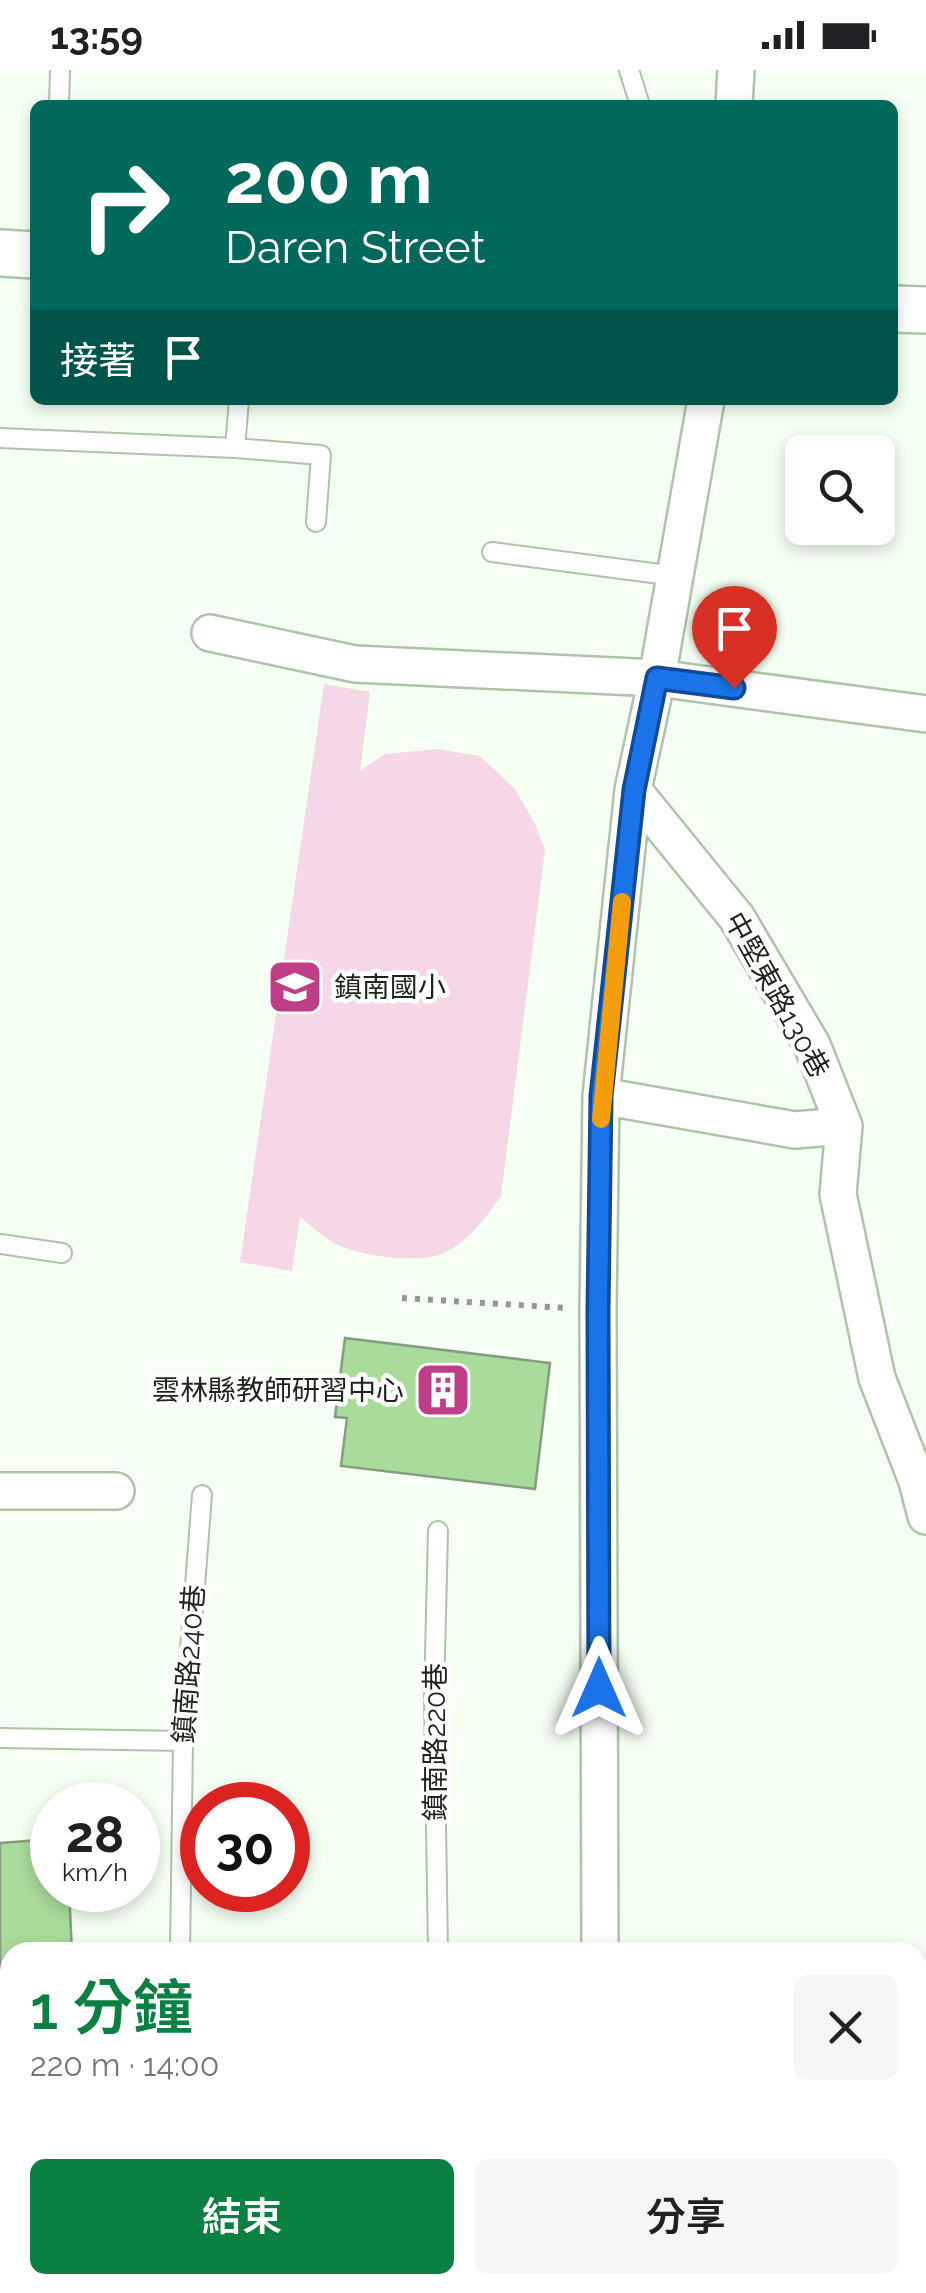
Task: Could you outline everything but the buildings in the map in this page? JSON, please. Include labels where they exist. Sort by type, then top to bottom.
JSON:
[{"type":"street","points":[[734,100],[736,70]]},
{"type":"street","points":[[0,252],[30,255]]},
{"type":"street","points":[[898,309],[926,310]]},
{"type":"street","points":[[600,1942],[601,1096],[634,790],[705,405]]},
{"type":"street","points":[[210,634],[355,664],[657,678],[926,714]]},
{"type":"street","name":"中堅東路130巷","points":[[634,790],[737,918],[812,1045],[844,1126],[838,1194],[877,1378],[917,1481],[926,1516]]},
{"type":"street","points":[[601,1096],[795,1130],[844,1126]]},
{"type":"street","points":[[0,1491],[116,1491]]},
{"type":"lane","points":[[59,100],[60,70]]},
{"type":"lane","points":[[629,70],[638,100]]},
{"type":"lane","points":[[235,448],[239,405]]},
{"type":"lane","points":[[0,438],[321,455],[316,522]]},
{"type":"lane","points":[[492,552],[675,576]]},
{"type":"lane","points":[[0,1244],[62,1253]]},
{"type":"lane","name":"鎮南路240巷","points":[[180,1942],[183,1741],[202,1495]]},
{"type":"lane","name":"鎮南路220巷","points":[[438,1531],[434,1697],[438,1942]]},
{"type":"lane","points":[[0,1738],[183,1741]]},
{"type":"path","points":[[402,1298],[598,1310]]},
{"type":"shaded area","points":[[324,684],[370,692],[360,771],[385,754],[437,749],[480,756],[515,789],[545,850],[501,1196],[463,1241],[446,1252],[424,1258],[382,1256],[345,1248],[300,1217],[292,1271],[240,1262]]},
{"type":"slow traffic","points":[[601,1119],[622,902]]},
{"type":"place","name":"鎮南國小","points":[[295,987]]},
{"type":"place","name":"雲林縣教師研習中心","points":[[443,1390]]},
{"type":"route","points":[[599,1688],[601,1096],[634,790],[657,678],[734,688]]}]
